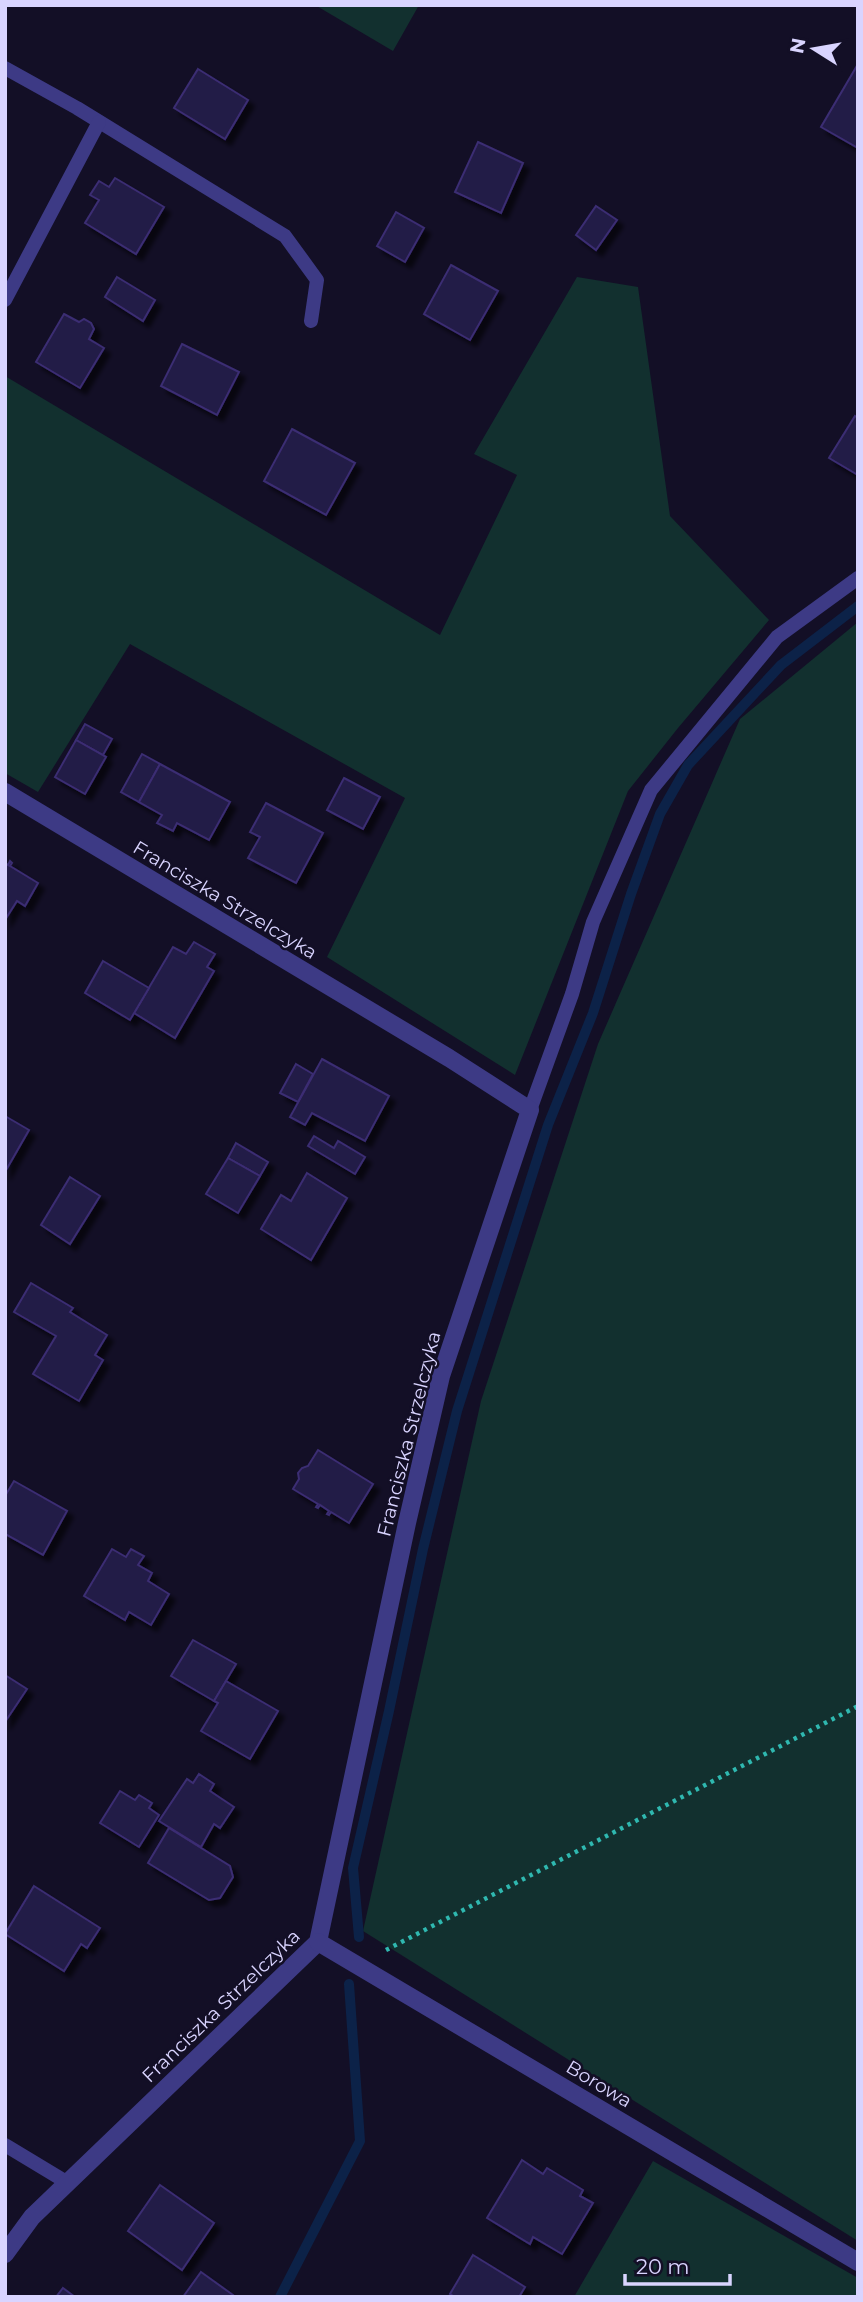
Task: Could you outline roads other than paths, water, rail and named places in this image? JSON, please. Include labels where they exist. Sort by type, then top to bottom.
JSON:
[{"type":"street","name":"Franciszka Strzelczyka","points":[[5,792],[449,1058],[530,1110],[442,1376],[401,1550],[318,1942],[32,2217],[5,2254]]},
{"type":"street","name":"Borowa","points":[[318,1942],[858,2262]]},
{"type":"lane","points":[[5,68],[285,236],[317,280],[310,321]]},
{"type":"lane","points":[[5,300],[99,122]]},
{"type":"lane","points":[[530,1110],[572,994],[593,922],[651,790],[777,637],[858,578]]},
{"type":"lane","points":[[5,2145],[68,2183]]},
{"type":"waterway","points":[[359,1937],[353,1868],[423,1549],[457,1411],[548,1125],[593,1013],[660,814],[688,765],[781,665],[858,606]]},
{"type":"waterway","points":[[280,2297],[360,2141],[349,1984]]}]
